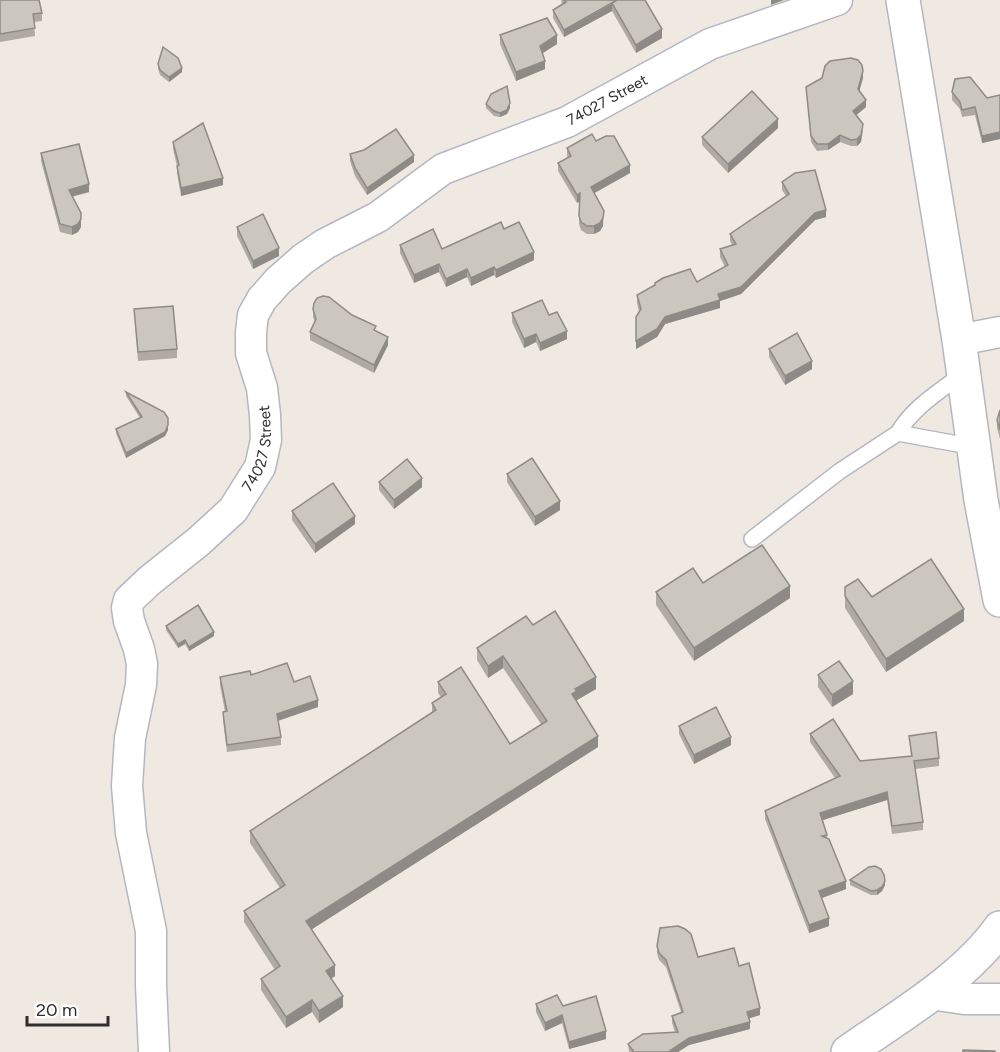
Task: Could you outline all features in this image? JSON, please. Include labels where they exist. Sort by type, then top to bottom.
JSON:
[{"type":"street","name":"74027 Street","points":[[154,1052],[151,931],[131,833],[127,786],[130,738],[141,685],[142,664],[127,608],[129,600],[148,580],[198,542],[233,510],[260,467],[266,440],[265,415],[262,388],[251,353],[251,332],[253,315],[262,299],[303,259],[325,244],[378,217],[443,169],[567,122],[710,44],[837,0]]},
{"type":"street","points":[[903,0],[959,340],[981,500],[1000,600]]},
{"type":"street","points":[[959,340],[1000,332]]},
{"type":"street","points":[[848,1052],[964,967],[992,940],[1000,928]]},
{"type":"street","points":[[930,994],[964,999],[1000,999]]},
{"type":"lane","points":[[752,539],[840,471],[898,433],[906,420],[929,398],[964,373]]},
{"type":"lane","points":[[898,433],[975,447]]},
{"type":"building","points":[[0,0],[39,0],[42,13],[33,14],[35,28],[0,34]]},
{"type":"building","points":[[564,0],[617,0],[564,30],[553,10],[566,2]]},
{"type":"building","points":[[617,0],[645,0],[662,29],[636,45],[612,3]]},
{"type":"building","points":[[547,18],[557,35],[540,46],[545,61],[516,72],[500,35]]},
{"type":"building","points":[[163,47],[178,58],[182,68],[169,77],[160,70],[158,64]]},
{"type":"building","points":[[851,58],[858,60],[863,71],[858,89],[866,100],[853,111],[863,124],[861,135],[851,140],[840,135],[828,144],[817,144],[811,136],[806,87],[822,78],[825,66],[830,61]]},
{"type":"building","points":[[970,77],[987,98],[1000,95],[1000,132],[982,136],[975,107],[962,110],[960,102],[952,92],[955,79]]},
{"type":"building","points":[[507,86],[510,103],[507,110],[500,113],[494,111],[486,104],[491,94]]},
{"type":"building","points":[[752,91],[778,119],[728,164],[702,137]]},
{"type":"building","points":[[203,123],[223,178],[181,188],[177,166],[179,165],[173,142]]},
{"type":"building","points":[[396,129],[414,155],[367,188],[350,154],[364,150]]},
{"type":"building","points":[[592,134],[596,141],[606,136],[614,136],[630,165],[591,187],[604,211],[600,223],[587,226],[581,222],[579,216],[580,193],[577,195],[558,163],[571,156],[567,148]]},
{"type":"building","points":[[79,144],[89,184],[69,190],[81,213],[78,224],[72,227],[60,224],[41,153]]},
{"type":"building","points":[[815,170],[826,210],[815,213],[741,287],[718,294],[720,300],[665,317],[657,329],[636,341],[636,317],[641,309],[637,295],[663,278],[690,269],[697,282],[728,265],[720,249],[736,244],[730,234],[789,194],[782,182],[795,173]]},
{"type":"building","points":[[263,214],[279,248],[253,261],[237,227]]},
{"type":"building","points":[[501,222],[504,229],[519,222],[534,252],[496,270],[494,267],[471,278],[467,269],[446,279],[439,264],[414,275],[400,245],[433,229],[442,249]]},
{"type":"building","points":[[329,297],[352,315],[376,326],[374,330],[388,337],[374,365],[310,332],[316,319],[314,303],[317,298]]},
{"type":"building","points":[[542,300],[549,315],[557,312],[567,331],[540,343],[536,334],[524,339],[512,313]]},
{"type":"building","points":[[173,306],[177,349],[138,352],[134,309]]},
{"type":"building","points":[[797,333],[812,361],[785,376],[769,349]]},
{"type":"building","points":[[126,392],[164,412],[168,418],[168,425],[165,432],[126,453],[116,429],[142,417]]},
{"type":"building","points":[[1000,410],[1000,430],[997,420]]},
{"type":"building","points":[[532,458],[560,501],[535,517],[507,474]]},
{"type":"building","points":[[407,459],[422,478],[394,500],[379,482]]},
{"type":"building","points":[[333,483],[355,516],[315,544],[292,511]]},
{"type":"building","points":[[762,545],[790,586],[694,648],[656,592],[693,568],[703,583]]},
{"type":"building","points":[[931,559],[964,609],[886,659],[845,596],[845,587],[858,579],[872,597]]},
{"type":"building","points":[[198,605],[214,632],[189,647],[185,640],[178,644],[166,626]]},
{"type":"building","points":[[555,611],[596,677],[575,689],[577,691],[572,694],[598,736],[306,921],[335,965],[326,971],[343,996],[319,1011],[312,1000],[286,1017],[261,979],[280,966],[244,911],[285,885],[250,831],[436,710],[432,703],[446,694],[438,682],[461,667],[510,744],[547,721],[503,656],[488,666],[477,648],[526,616],[533,625]]},
{"type":"building","points":[[839,661],[853,681],[832,695],[818,675]]},
{"type":"building","points":[[287,663],[294,682],[310,676],[318,700],[277,714],[281,737],[227,745],[223,712],[227,711],[220,677],[250,671],[251,675]]},
{"type":"building","points":[[716,707],[731,737],[694,755],[679,726]]},
{"type":"building","points":[[833,719],[860,761],[912,756],[909,736],[936,732],[939,758],[914,761],[923,822],[892,826],[887,792],[820,813],[827,835],[822,836],[829,839],[846,881],[819,891],[829,918],[809,925],[765,811],[840,776],[810,734]]},
{"type":"building","points":[[875,866],[881,869],[885,881],[877,890],[871,891],[850,880],[869,867]]},
{"type":"building","points":[[678,926],[691,934],[698,957],[734,948],[739,966],[749,963],[760,1008],[747,1012],[750,1022],[689,1038],[668,1052],[634,1052],[628,1044],[643,1034],[678,1032],[672,1016],[683,1012],[666,960],[659,953],[657,946],[660,928]]},
{"type":"building","points":[[557,995],[563,1006],[596,996],[606,1031],[569,1042],[562,1015],[545,1023],[536,1004]]},
{"type":"building","points":[[963,1050],[995,1051],[995,1052],[963,1052]]}]
